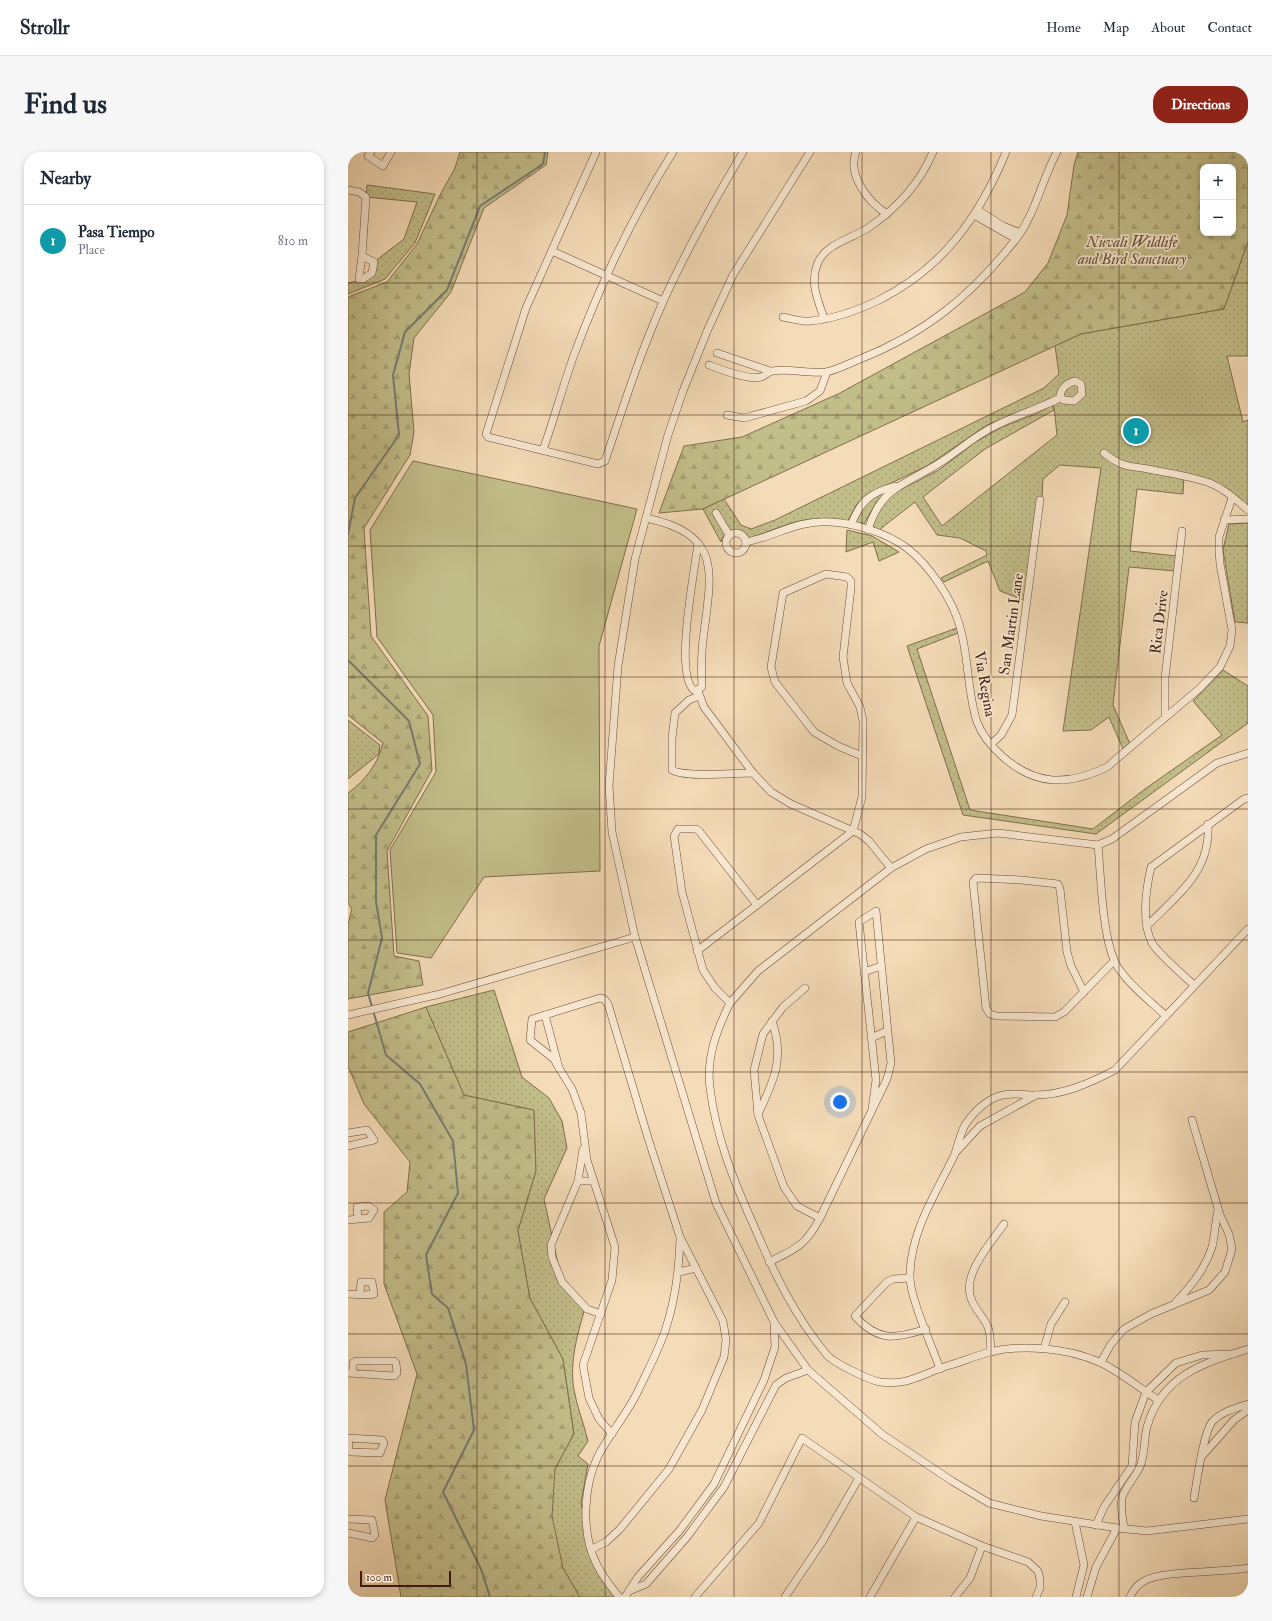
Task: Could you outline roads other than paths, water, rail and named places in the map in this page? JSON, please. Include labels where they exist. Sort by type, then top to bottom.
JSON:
[{"type":"street","points":[[371,152],[368,156],[383,166],[391,152]]},
{"type":"street","points":[[596,152],[526,308],[486,434],[488,437],[598,464],[605,461],[641,355],[663,301],[713,204],[743,152]]},
{"type":"street","points":[[543,450],[574,355],[607,276],[654,181],[673,152]]},
{"type":"street","points":[[810,152],[733,274],[708,329],[683,391],[668,435],[635,559],[622,630],[609,786],[612,832],[635,937],[716,1203],[774,1322],[808,1370],[882,1435],[952,1481],[989,1503],[1041,1516],[1120,1529],[1147,1531],[1248,1519]]},
{"type":"street","points":[[856,152],[854,163],[856,178],[867,195],[880,210],[887,214]]},
{"type":"street","points":[[824,318],[816,297],[814,284],[814,275],[817,264],[828,250],[867,228],[887,214],[918,180],[933,152]]},
{"type":"street","points":[[783,317],[809,321],[848,314],[895,292],[915,279],[950,247],[976,213],[993,185],[1006,152]]},
{"type":"street","points":[[717,354],[770,371],[827,372],[884,349],[932,322],[964,297],[988,273],[1018,236],[1057,152]]},
{"type":"street","points":[[348,190],[359,192],[366,197],[362,256]]},
{"type":"street","points":[[976,213],[1004,226],[1018,236]]},
{"type":"street","points":[[552,250],[663,301]]},
{"type":"street","points":[[709,365],[724,371],[752,377],[761,377],[770,371]]},
{"type":"street","points":[[727,415],[744,418],[806,401],[820,391],[827,372]]},
{"type":"street","points":[[851,525],[858,508],[865,500],[881,490],[899,485],[932,468],[990,429],[1060,398]]},
{"type":"street","points":[[1104,453],[1113,460],[1133,468],[1151,469],[1209,483],[1224,490],[1248,510]]},
{"type":"street","points":[[868,530],[873,513],[882,501],[899,485]]},
{"type":"street","name":"Via Regina","points":[[746,542],[804,523],[832,522],[868,530],[907,548],[932,575],[944,591],[955,612],[961,628],[978,723],[991,744],[1005,759],[1022,772],[1048,780],[1067,780],[1090,775],[1107,766],[1200,688],[1220,667],[1230,646],[1232,630],[1220,564],[1219,537],[1232,498]]},
{"type":"street","name":"San Martin Lane","points":[[991,744],[1001,735],[1012,715],[1040,500]]},
{"type":"street","points":[[716,513],[729,535]]},
{"type":"street","points":[[646,518],[679,528],[698,543],[705,554],[710,572],[709,598],[700,661],[702,687],[699,694],[689,700],[675,713],[672,738],[672,770],[677,773],[753,773]]},
{"type":"street","points":[[1224,520],[1248,519]]},
{"type":"street","name":"Rica Drive","points":[[1165,717],[1165,678],[1182,530]]},
{"type":"street","points":[[735,532],[741,534],[746,542],[742,551],[732,552],[726,544],[729,535],[735,532]]},
{"type":"street","points":[[698,543],[685,635],[686,674],[691,689],[699,694],[704,707],[753,773],[771,792],[791,804],[853,831],[869,841],[891,868]]},
{"type":"street","points":[[697,951],[853,831],[862,797],[863,721],[860,707],[847,683],[843,657],[851,581],[847,577],[826,574],[783,593],[771,667],[772,673],[775,682],[814,732],[838,746],[862,756]]},
{"type":"street","points":[[1158,1400],[1101,1362],[1072,1352],[1044,1349],[991,1352],[940,1369],[910,1382],[880,1382],[864,1376],[828,1356],[790,1302],[769,1262],[731,1174],[718,1129],[710,1086],[712,1051],[719,1027],[730,1003],[758,971],[891,868],[926,849],[961,837],[998,833],[1098,845],[1112,839],[1217,763],[1248,753]]},
{"type":"street","points":[[1194,985],[1153,944],[1147,926],[1147,887],[1151,867],[1208,824],[1244,799],[1248,798]]},
{"type":"street","points":[[1147,926],[1194,877],[1202,866],[1209,836],[1208,824]]},
{"type":"street","points":[[730,1003],[715,988],[703,970],[697,951],[682,892],[674,836],[678,829],[696,829],[699,831],[757,905]]},
{"type":"street","points":[[1098,845],[1107,936],[1114,961],[1133,986],[1166,1016]]},
{"type":"street","points":[[1084,992],[1071,966],[1067,952],[1058,884],[1021,880],[976,878],[973,882],[986,1008],[990,1014],[996,1016],[1055,1017],[1064,1012],[1084,992],[1114,961]]},
{"type":"street","points":[[769,1262],[804,1243],[812,1234],[887,1079],[891,1063],[876,911],[859,922],[876,1080],[872,1109]]},
{"type":"street","points":[[940,1369],[916,1304],[910,1278],[913,1247],[923,1218],[954,1154],[965,1126],[978,1108],[999,1096],[1017,1094],[1036,1095],[1072,1090],[1115,1070],[1248,929]]},
{"type":"street","points":[[348,1015],[440,994],[635,937]]},
{"type":"street","points":[[864,972],[881,966]]},
{"type":"street","points":[[805,988],[783,1007],[762,1034],[754,1070],[758,1115],[784,1187],[797,1206],[820,1218]]},
{"type":"street","points":[[592,1549],[606,1542],[620,1529],[669,1469],[702,1410],[724,1357],[726,1340],[723,1321],[680,1237],[648,1138],[608,1004],[604,999],[600,998],[532,1019],[530,1040],[554,1059],[572,1089],[581,1114],[584,1139],[593,1181],[615,1247],[612,1280],[583,1365],[584,1378],[592,1405],[599,1419],[612,1434]]},
{"type":"street","points":[[545,1015],[560,1068]]},
{"type":"street","points":[[758,1115],[774,1081],[778,1063],[776,1032],[772,1021]]},
{"type":"street","points":[[871,1038],[887,1031]]},
{"type":"street","points":[[954,1154],[980,1126],[1036,1095]]},
{"type":"street","points":[[1101,1362],[1111,1344],[1124,1329],[1151,1314],[1209,1290],[1225,1272],[1232,1249],[1229,1234],[1218,1208],[1192,1120]]},
{"type":"street","points":[[348,1133],[367,1130],[374,1140],[348,1146]]},
{"type":"street","points":[[584,1139],[578,1181],[552,1239],[552,1257],[562,1282],[587,1309],[601,1314]]},
{"type":"street","points":[[578,1181],[593,1181]]},
{"type":"street","points":[[1174,1305],[1191,1286],[1203,1269],[1212,1246],[1218,1208]]},
{"type":"street","points":[[348,1220],[358,1219]]},
{"type":"street","points":[[991,1352],[988,1326],[971,1299],[969,1286],[970,1277],[976,1266],[1004,1224]]},
{"type":"street","points":[[620,1597],[606,1582],[596,1563],[586,1528],[586,1495],[591,1475],[598,1457],[638,1391],[665,1330],[679,1272],[680,1237]]},
{"type":"street","points":[[679,1272],[696,1268]]},
{"type":"street","points":[[910,1278],[893,1279],[887,1282],[855,1316],[873,1332],[891,1337],[904,1336],[926,1329]]},
{"type":"street","points":[[348,1294],[360,1294]]},
{"type":"street","points":[[1044,1349],[1051,1324],[1065,1302]]},
{"type":"street","points":[[627,1594],[638,1577],[680,1530],[714,1484],[764,1380],[775,1347],[774,1322]]},
{"type":"street","points":[[1087,1597],[1096,1568],[1120,1529],[1122,1497],[1137,1475],[1142,1462],[1147,1428],[1158,1400],[1186,1372],[1202,1364],[1248,1349]]},
{"type":"street","points":[[1096,1525],[1104,1507],[1132,1466],[1135,1422],[1146,1392],[1176,1363],[1202,1355],[1233,1354]]},
{"type":"street","points":[[356,1361],[394,1361],[396,1363],[397,1373],[394,1376],[351,1373],[353,1363],[356,1361]]},
{"type":"street","points":[[627,1594],[646,1584],[687,1537],[724,1487],[776,1385],[786,1378],[808,1370]]},
{"type":"street","points":[[764,1380],[776,1385]]},
{"type":"street","points":[[1194,1498],[1203,1455],[1204,1438],[1212,1422],[1227,1411],[1248,1404]]},
{"type":"street","points":[[1203,1455],[1234,1420],[1248,1410]]},
{"type":"street","points":[[348,1438],[382,1440],[384,1443],[380,1453],[351,1452],[349,1450],[348,1438]]},
{"type":"street","points":[[695,1597],[759,1523],[802,1438],[916,1517],[982,1546],[1028,1562],[1038,1572],[1040,1579],[1040,1588],[1036,1597]]},
{"type":"street","points":[[726,1460],[734,1466]]},
{"type":"street","points":[[787,1596],[822,1542],[859,1478]]},
{"type":"street","points":[[870,1597],[916,1517]]},
{"type":"street","points":[[348,1519],[372,1520],[375,1535],[372,1538],[348,1533]]},
{"type":"street","points":[[1075,1522],[1084,1565],[1076,1597]]},
{"type":"street","points":[[955,1597],[970,1578],[982,1546]]},
{"type":"street","points":[[1084,1565],[1096,1568]]},
{"type":"street","points":[[1130,1597],[1136,1586],[1145,1580],[1161,1576],[1248,1568]]},
{"type":"waterway","points":[[348,534],[355,498],[399,435],[393,375],[405,332],[447,290],[480,206],[543,164],[545,152]]},
{"type":"waterway","points":[[348,660],[409,721],[420,764],[376,835],[376,902],[382,938],[368,993],[386,1055],[420,1084],[453,1141],[458,1193],[426,1255],[432,1294],[448,1308],[466,1364],[474,1430],[443,1492],[481,1569],[490,1597]]},
{"type":"place","name":"Pasa Tiempo","points":[[1136,431]]},
{"type":"park label","name":"Nuvali Wildlife and Bird Sanctuary","points":[[1132,250]]}]
